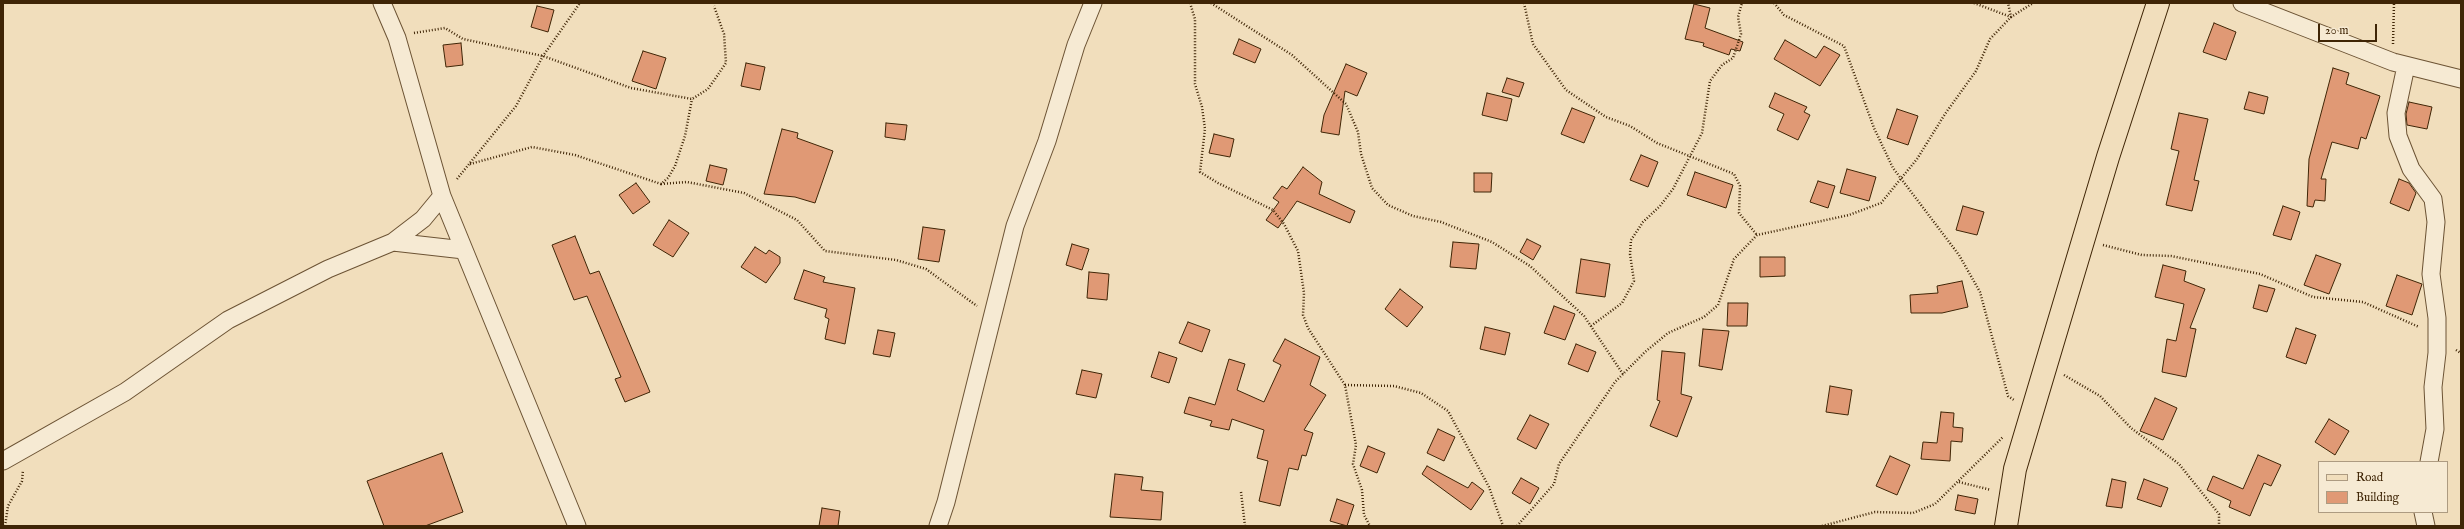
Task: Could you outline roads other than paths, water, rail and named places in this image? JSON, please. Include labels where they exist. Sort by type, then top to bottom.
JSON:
[{"type":"main road","points":[[2006,526],[2015,469],[2083,240],[2158,3]]},
{"type":"street","points":[[382,3],[397,38],[442,196],[577,526]]},
{"type":"street","points":[[938,526],[948,494],[1014,226],[1047,141],[1076,45],[1093,3]]},
{"type":"street","points":[[2242,3],[2399,64],[2461,78]]},
{"type":"street","points":[[2399,64],[2396,113],[2398,136],[2411,170],[2432,199],[2436,222],[2431,274],[2437,318],[2433,386],[2435,429],[2429,461]]},
{"type":"street","points":[[3,460],[125,392],[228,320],[328,269],[393,242],[422,219],[442,196]]},
{"type":"street","points":[[393,242],[464,250]]},
{"type":"street","points":[[2423,513],[2426,526]]}]
